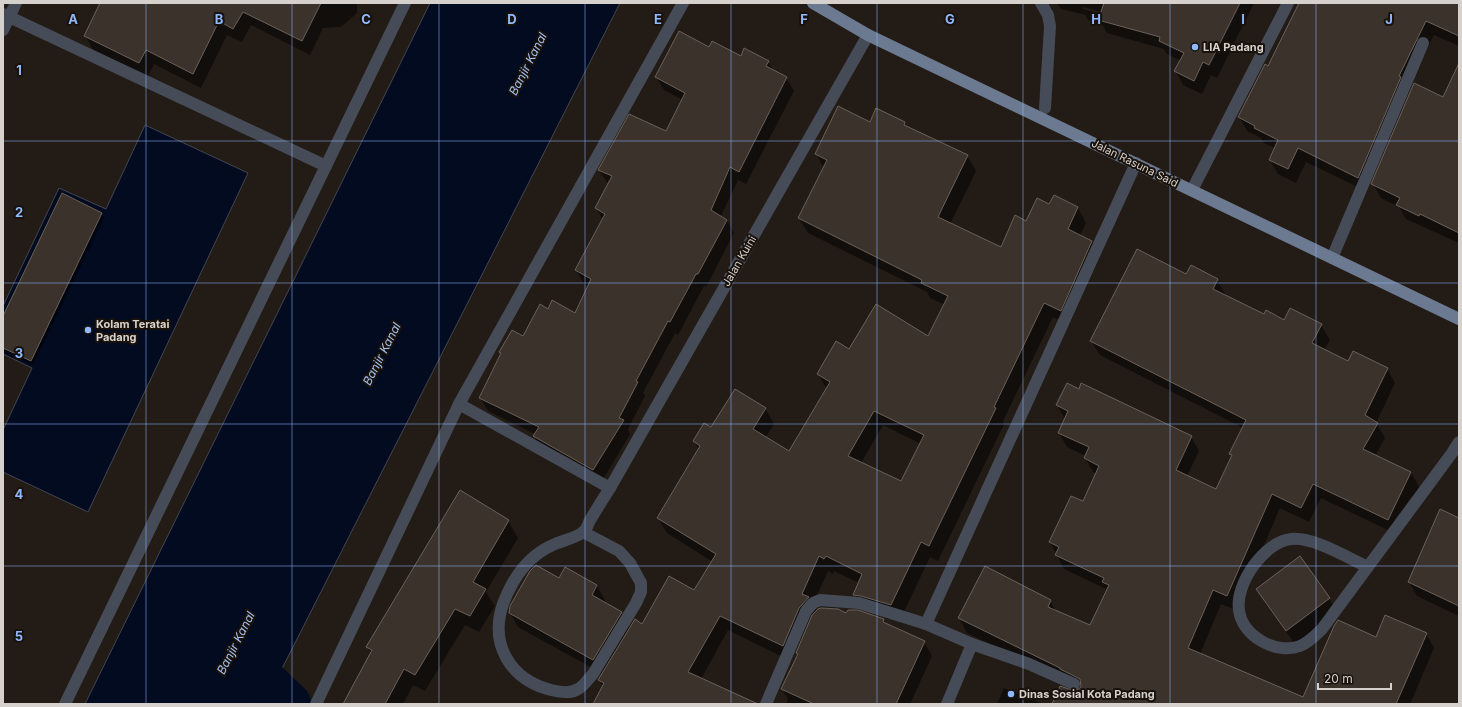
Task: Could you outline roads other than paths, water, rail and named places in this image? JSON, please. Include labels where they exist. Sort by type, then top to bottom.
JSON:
[{"type":"main road","name":"Jalan Rasuna Said","points":[[813,3],[868,35],[1044,113],[1136,163],[1459,319]]},
{"type":"street","points":[[3,30],[6,15],[16,3]]},
{"type":"street","points":[[65,704],[405,3]]},
{"type":"street","points":[[318,700],[459,404],[683,3]]},
{"type":"street","points":[[1041,3],[1048,14],[1050,26],[1044,113]]},
{"type":"street","points":[[1192,190],[1288,3]]},
{"type":"street","points":[[6,15],[326,166]]},
{"type":"street","name":"Jalan Kuini","points":[[583,532],[610,488],[868,35]]},
{"type":"street","points":[[1332,258],[1423,43]]},
{"type":"street","points":[[926,624],[1136,163]]},
{"type":"street","points":[[459,404],[610,488]]},
{"type":"street","points":[[1368,567],[1316,543],[1305,540],[1291,539],[1281,541],[1257,560],[1250,570],[1239,601],[1238,611],[1250,632],[1261,641],[1274,646],[1286,648],[1300,646],[1322,629],[1368,567],[1459,442]]},
{"type":"street","points":[[583,532],[623,554],[640,580],[641,592],[636,603],[586,683],[577,690],[567,692],[554,691],[543,688],[520,675],[506,658],[500,645],[500,616],[503,604],[511,586],[528,560],[546,548],[583,532]]},
{"type":"street","points":[[766,704],[806,611],[813,603],[820,600],[859,603],[926,624],[972,644],[1028,664],[1074,684]]},
{"type":"street","points":[[947,704],[972,644]]},
{"type":"water","name":"Banjir Kanal","points":[[430,3],[620,3],[264,704],[85,704]]},
{"type":"water","name":"Kolam Teratai Padang","points":[[145,125],[248,173],[88,512],[3,472],[3,430],[32,368],[3,354],[3,306],[59,188],[106,209]]},
{"type":"waterway","name":"Banjir Kanal","points":[[232,650],[289,704]]},
{"type":"place","name":"LIA Padang","points":[[1195,47]]},
{"type":"place","name":"Kolam Teratai Padang","points":[[88,330]]},
{"type":"place","name":"Dinas Sosial Kota Padang","points":[[1011,694]]}]
